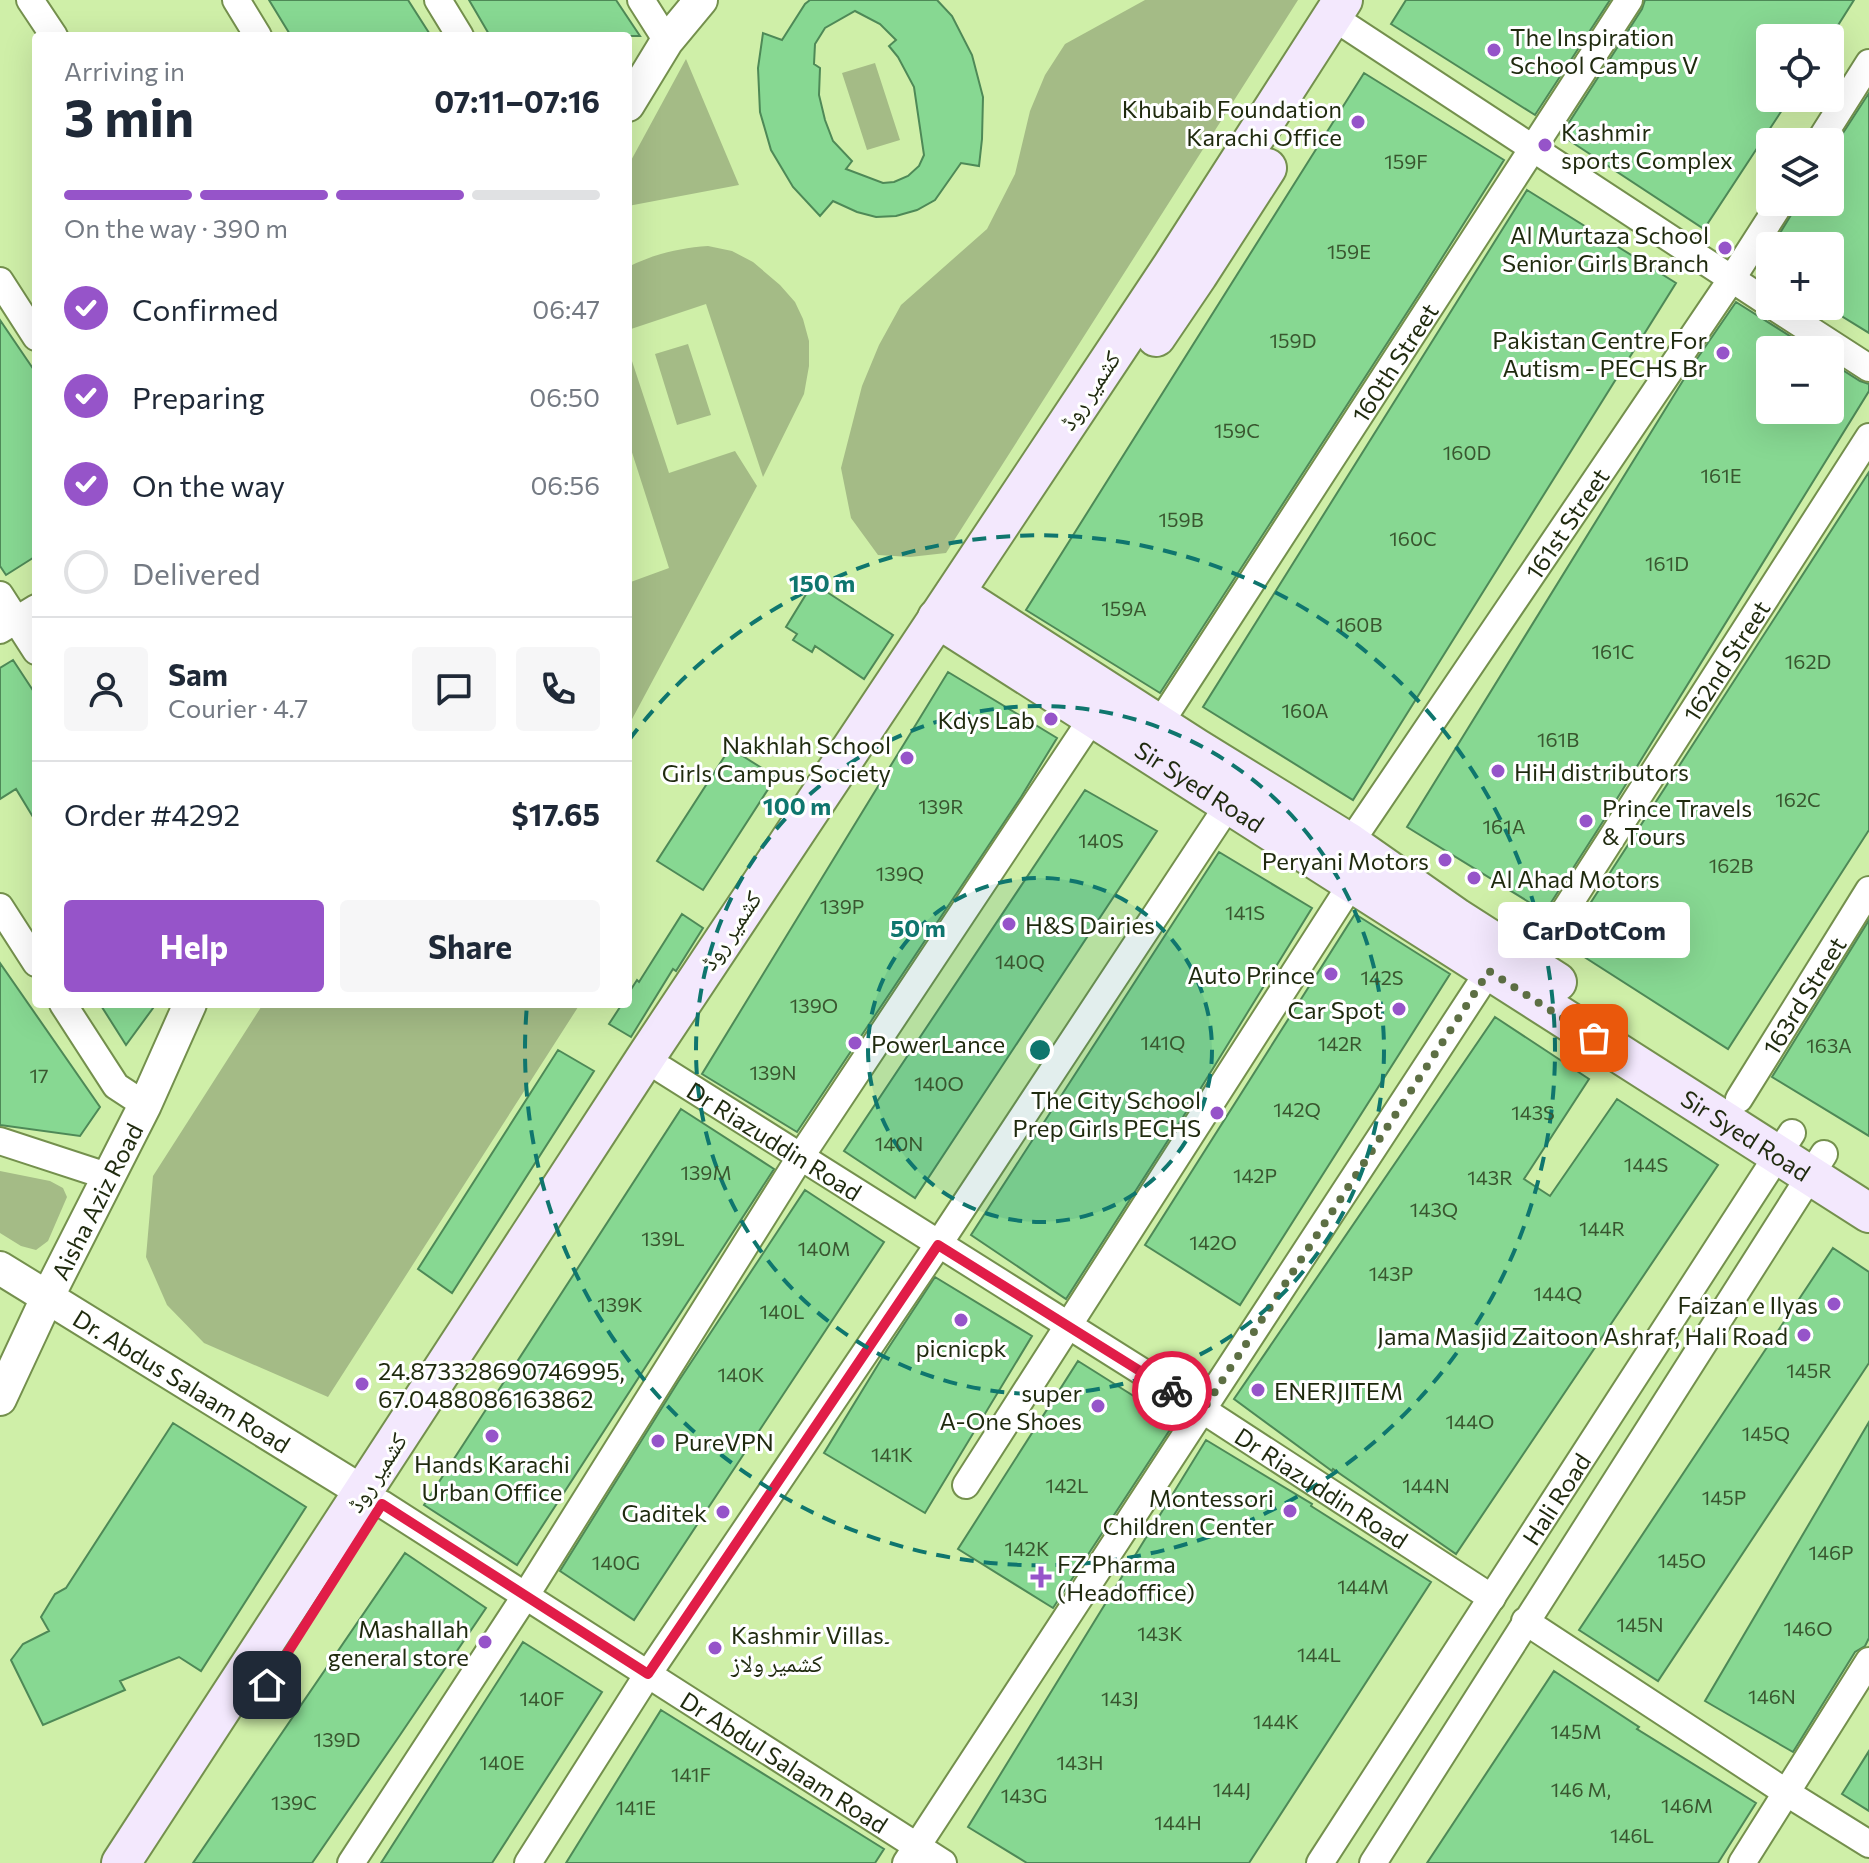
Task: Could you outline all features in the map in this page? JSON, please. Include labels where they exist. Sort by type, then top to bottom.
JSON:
[{"type":"main road","name":"کشمیر روڈ","points":[[153,1863],[373,1498],[654,1043],[955,611],[1198,275],[1351,12]]},
{"type":"main road","name":"کشمیر روڈ","points":[[121,1863],[663,1070],[955,611]]},
{"type":"main road","name":"Sir Syed Road","points":[[955,611],[1093,717],[1188,760],[1350,843],[1450,929],[1489,971],[1785,1144],[1817,1165],[1869,1213]]},
{"type":"main road","name":"Sir Syed Road","points":[[955,611],[1160,723],[1188,760],[1229,804],[1352,883],[1530,965],[1739,1099],[1785,1144]]},
{"type":"main road","name":"Sir Syed Road","points":[[1817,1165],[1869,1182]]},
{"type":"street","points":[[30,0],[51,32]]},
{"type":"street","points":[[236,0],[256,32]]},
{"type":"street","points":[[438,0],[458,32]]},
{"type":"street","points":[[641,0],[667,41]]},
{"type":"street","points":[[632,98],[667,41],[701,0]]},
{"type":"street","name":"160th Street","points":[[1160,723],[1629,0]]},
{"type":"street","points":[[1351,12],[1532,148],[1756,296]]},
{"type":"street","points":[[1828,128],[1869,63]]},
{"type":"street","name":"161st Street","points":[[1350,843],[1772,216]]},
{"type":"street","points":[[0,281],[32,331]]},
{"type":"street","points":[[1794,320],[1869,368]]},
{"type":"street","name":"162nd Street","points":[[1530,965],[1869,437]]},
{"type":"street","points":[[0,595],[32,644]]},
{"type":"street","points":[[351,1863],[526,1595],[801,1156],[1093,717]]},
{"type":"street","points":[[528,1863],[648,1674],[938,1245],[1229,804]]},
{"type":"street","points":[[966,1485],[1352,883]]},
{"type":"street","name":"163rd Street","points":[[1739,1099],[1869,890]]},
{"type":"street","points":[[0,907],[32,957]]},
{"type":"street","points":[[911,1855],[1489,971]]},
{"type":"street","points":[[66,1008],[116,1086],[145,1105]]},
{"type":"street","name":"Aisha Aziz Road","points":[[0,1399],[47,1298],[145,1105],[188,1008]]},
{"type":"street","name":"Dr Riazuddin Road","points":[[663,1070],[1530,1615]]},
{"type":"street","points":[[0,1141],[110,1177]]},
{"type":"street","name":"Hali Road","points":[[1320,1863],[1785,1144]]},
{"type":"street","name":"Hali Road","points":[[1373,1863],[1817,1165]]},
{"type":"street","name":"Dr. Abdus Salaam Road","points":[[0,1268],[373,1498]]},
{"type":"street","name":"Dr Abdul Salaam Road","points":[[373,1498],[648,1674],[911,1855],[943,1863]]},
{"type":"street","points":[[1530,1615],[1787,1793],[1869,1844]]},
{"type":"street","points":[[1478,1620],[1511,1644]]},
{"type":"street","points":[[1742,1863],[1869,1661]]},
{"type":"green space","points":[[1145,0],[1298,0],[946,553],[910,557],[878,555],[851,518],[841,468],[862,386],[879,345],[901,305],[987,229],[1015,174],[1030,111],[1045,75],[1065,44]]},
{"type":"green space","points":[[686,59],[739,185],[632,205],[632,159]]},
{"type":"green space","points":[[875,63],[900,140],[867,150],[842,73]]},
{"type":"green space","points":[[708,246],[732,251],[753,262],[795,302],[803,319],[809,341],[804,394],[763,477],[706,304],[632,329],[632,265],[687,248]]},
{"type":"green space","points":[[688,344],[711,415],[677,425],[655,354]]},
{"type":"green space","points":[[632,361],[669,473],[735,451],[757,486],[632,719],[632,582],[669,568],[632,452]]},
{"type":"green space","points":[[260,1008],[577,1008],[328,1397],[204,1343],[167,1305],[146,1257],[153,1176]]},
{"type":"green space","points":[[0,1171],[50,1181],[63,1188],[67,1197],[48,1241],[36,1250],[21,1246],[0,1233]]},
{"type":"building","points":[[269,0],[408,0],[428,32],[289,32]]},
{"type":"building","points":[[469,0],[616,0],[640,36],[632,36],[632,32],[488,32]]},
{"type":"building","points":[[810,0],[937,0],[952,16],[972,55],[983,97],[979,166],[961,163],[935,200],[917,210],[876,217],[833,201],[820,216],[793,187],[771,150],[760,112],[758,68],[763,33],[782,40]],"holes":[[[855,11],[880,24],[896,40],[889,46],[914,87],[924,155],[919,166],[908,176],[883,183],[846,169],[852,161],[833,141],[819,95],[820,68],[814,64],[815,44],[825,28]]]},
{"type":"building","points":[[1406,0],[1610,0],[1535,115],[1391,24]]},
{"type":"building","points":[[1645,0],[1854,0],[1839,24],[1756,24],[1756,112],[1781,112],[1770,128],[1756,128],[1756,150],[1704,229],[1561,135]]},
{"type":"building","points":[[1364,73],[1504,160],[1160,693],[1026,610]]},
{"type":"building","points":[[1869,93],[1869,333],[1844,318],[1844,232],[1781,232],[1790,216],[1844,216],[1844,131]]},
{"type":"building","points":[[1527,190],[1676,283],[1353,800],[1203,707]]},
{"type":"building","points":[[1736,302],[1756,315],[1756,320],[1764,320],[1790,336],[1756,336],[1756,424],[1844,424],[1844,371],[1869,384],[1869,391],[1545,912],[1407,827],[1692,366]]},
{"type":"building","points":[[0,320],[32,367],[32,559],[6,575],[0,566]]},
{"type":"building","points":[[1869,472],[1869,830],[1728,1049],[1564,944]]},
{"type":"building","points":[[813,583],[893,635],[864,679],[815,646],[812,652],[793,640],[797,634],[786,627]]},
{"type":"building","points":[[13,660],[32,689],[32,815],[16,789],[0,799],[0,668]]},
{"type":"building","points":[[948,672],[1057,738],[1021,797],[797,1132],[702,1074]]},
{"type":"building","points":[[730,748],[776,777],[703,890],[657,861]]},
{"type":"building","points":[[1085,790],[1157,831],[915,1198],[844,1151]]},
{"type":"building","points":[[1219,852],[1312,908],[1066,1299],[971,1235]]},
{"type":"building","points":[[682,914],[703,928],[676,971],[673,969],[631,1037],[609,1024],[619,1008],[632,1008],[632,988],[637,980],[639,982]]},
{"type":"building","points":[[1355,914],[1450,974],[1240,1305],[1145,1245]]},
{"type":"building","points":[[1869,920],[1869,1136],[1772,1077]]},
{"type":"building","points":[[0,963],[100,1107],[80,1136],[0,1125]]},
{"type":"building","points":[[103,1008],[153,1008],[126,1045]]},
{"type":"building","points":[[1495,1017],[1589,1079],[1524,1179],[1550,1196],[1617,1099],[1718,1165],[1456,1554],[1332,1471],[1234,1399]]},
{"type":"building","points":[[558,1050],[594,1071],[452,1293],[418,1269]]},
{"type":"building","points":[[681,1109],[774,1169],[517,1565],[424,1505]]},
{"type":"building","points":[[805,1190],[884,1242],[634,1620],[560,1571],[678,1382]]},
{"type":"building","points":[[1833,1248],[1869,1272],[1869,1363],[1658,1681],[1579,1630]]},
{"type":"building","points":[[935,1277],[1032,1336],[925,1513],[824,1453]]},
{"type":"building","points":[[1078,1361],[1175,1422],[1053,1608],[958,1549]]},
{"type":"building","points":[[1869,1422],[1869,1638],[1865,1646],[1855,1652],[1793,1752],[1705,1701]]},
{"type":"building","points":[[173,1423],[306,1507],[201,1671],[179,1657],[120,1681],[125,1690],[43,1725],[11,1660],[23,1644],[49,1631],[41,1617],[55,1594],[66,1588]]},
{"type":"building","points":[[1206,1440],[1312,1504],[1431,1582],[1249,1863],[1027,1863],[968,1827]]},
{"type":"building","points":[[405,1553],[486,1608],[400,1735],[312,1863],[193,1863]]},
{"type":"building","points":[[523,1642],[602,1692],[492,1863],[381,1863]]},
{"type":"building","points":[[1554,1671],[1639,1727],[1637,1729],[1756,1803],[1718,1863],[1427,1863]]},
{"type":"building","points":[[661,1710],[884,1849],[875,1863],[566,1863]]},
{"type":"building","points":[[1869,1751],[1869,1811],[1842,1794]]},
{"type":"way so far","points":[[1172,1391],[1203,1410],[1489,971],[1594,1038]]},
{"type":"place","name":"The Inspiration School Campus V","points":[[1494,50]]},
{"type":"place","name":"Khubaib Foundation Karachi Office","points":[[1358,122]]},
{"type":"place","name":"Kashmir sports Complex","points":[[1545,145]]},
{"type":"place","name":"Al Murtaza School Senior Girls Branch","points":[[1725,248]]},
{"type":"place","name":"Pakistan Centre For Autism - PECHS Br","points":[[1723,353]]},
{"type":"place","name":"Kdys Lab","points":[[1051,719]]},
{"type":"place","name":"Nakhlah School Girls Campus Society","points":[[907,758]]},
{"type":"place","name":"HiH distributors","points":[[1498,771]]},
{"type":"place","name":"Prince Travels & Tours","points":[[1586,821]]},
{"type":"place","name":"Peryani Motors","points":[[1445,860]]},
{"type":"place","name":"Al Ahad Motors","points":[[1474,878]]},
{"type":"place","name":"H&S Dairies","points":[[1009,924]]},
{"type":"place","name":"Auto Prince","points":[[1331,974]]},
{"type":"place","name":"Car Spot","points":[[1399,1009]]},
{"type":"place","name":"CarDotCom","points":[[1594,1038]]},
{"type":"place","name":"PowerLance","points":[[855,1043]]},
{"type":"place","name":"The City School Prep Girls PECHS","points":[[1217,1113]]},
{"type":"place","name":"Faizan e Ilyas","points":[[1834,1304]]},
{"type":"place","name":"picnicpk","points":[[961,1320]]},
{"type":"place","name":"Jama Masjid Zaitoon Ashraf, Hali Road","points":[[1804,1335]]},
{"type":"place","name":"24.873328690746995, 67.0488086163862","points":[[362,1384]]},
{"type":"place","name":"ENERJITEM","points":[[1258,1390]]},
{"type":"place","name":"super A-One Shoes","points":[[1098,1406]]},
{"type":"place","name":"Hands Karachi Urban Office","points":[[492,1436]]},
{"type":"place","name":"PureVPN","points":[[658,1441]]},
{"type":"place","name":"Montessori Children Center","points":[[1290,1511]]},
{"type":"place","name":"Gaditek","points":[[723,1512]]},
{"type":"place","name":"FZ Pharma (Headoffice)","points":[[1041,1577]]},
{"type":"place","name":"Mashallah general store","points":[[485,1642]]},
{"type":"place","name":"Kashmir Villas۔ کشمیر ولاز","points":[[715,1648]]},
{"type":"route","points":[[267,1685],[382,1504],[648,1674],[938,1245],[1172,1391]]}]
